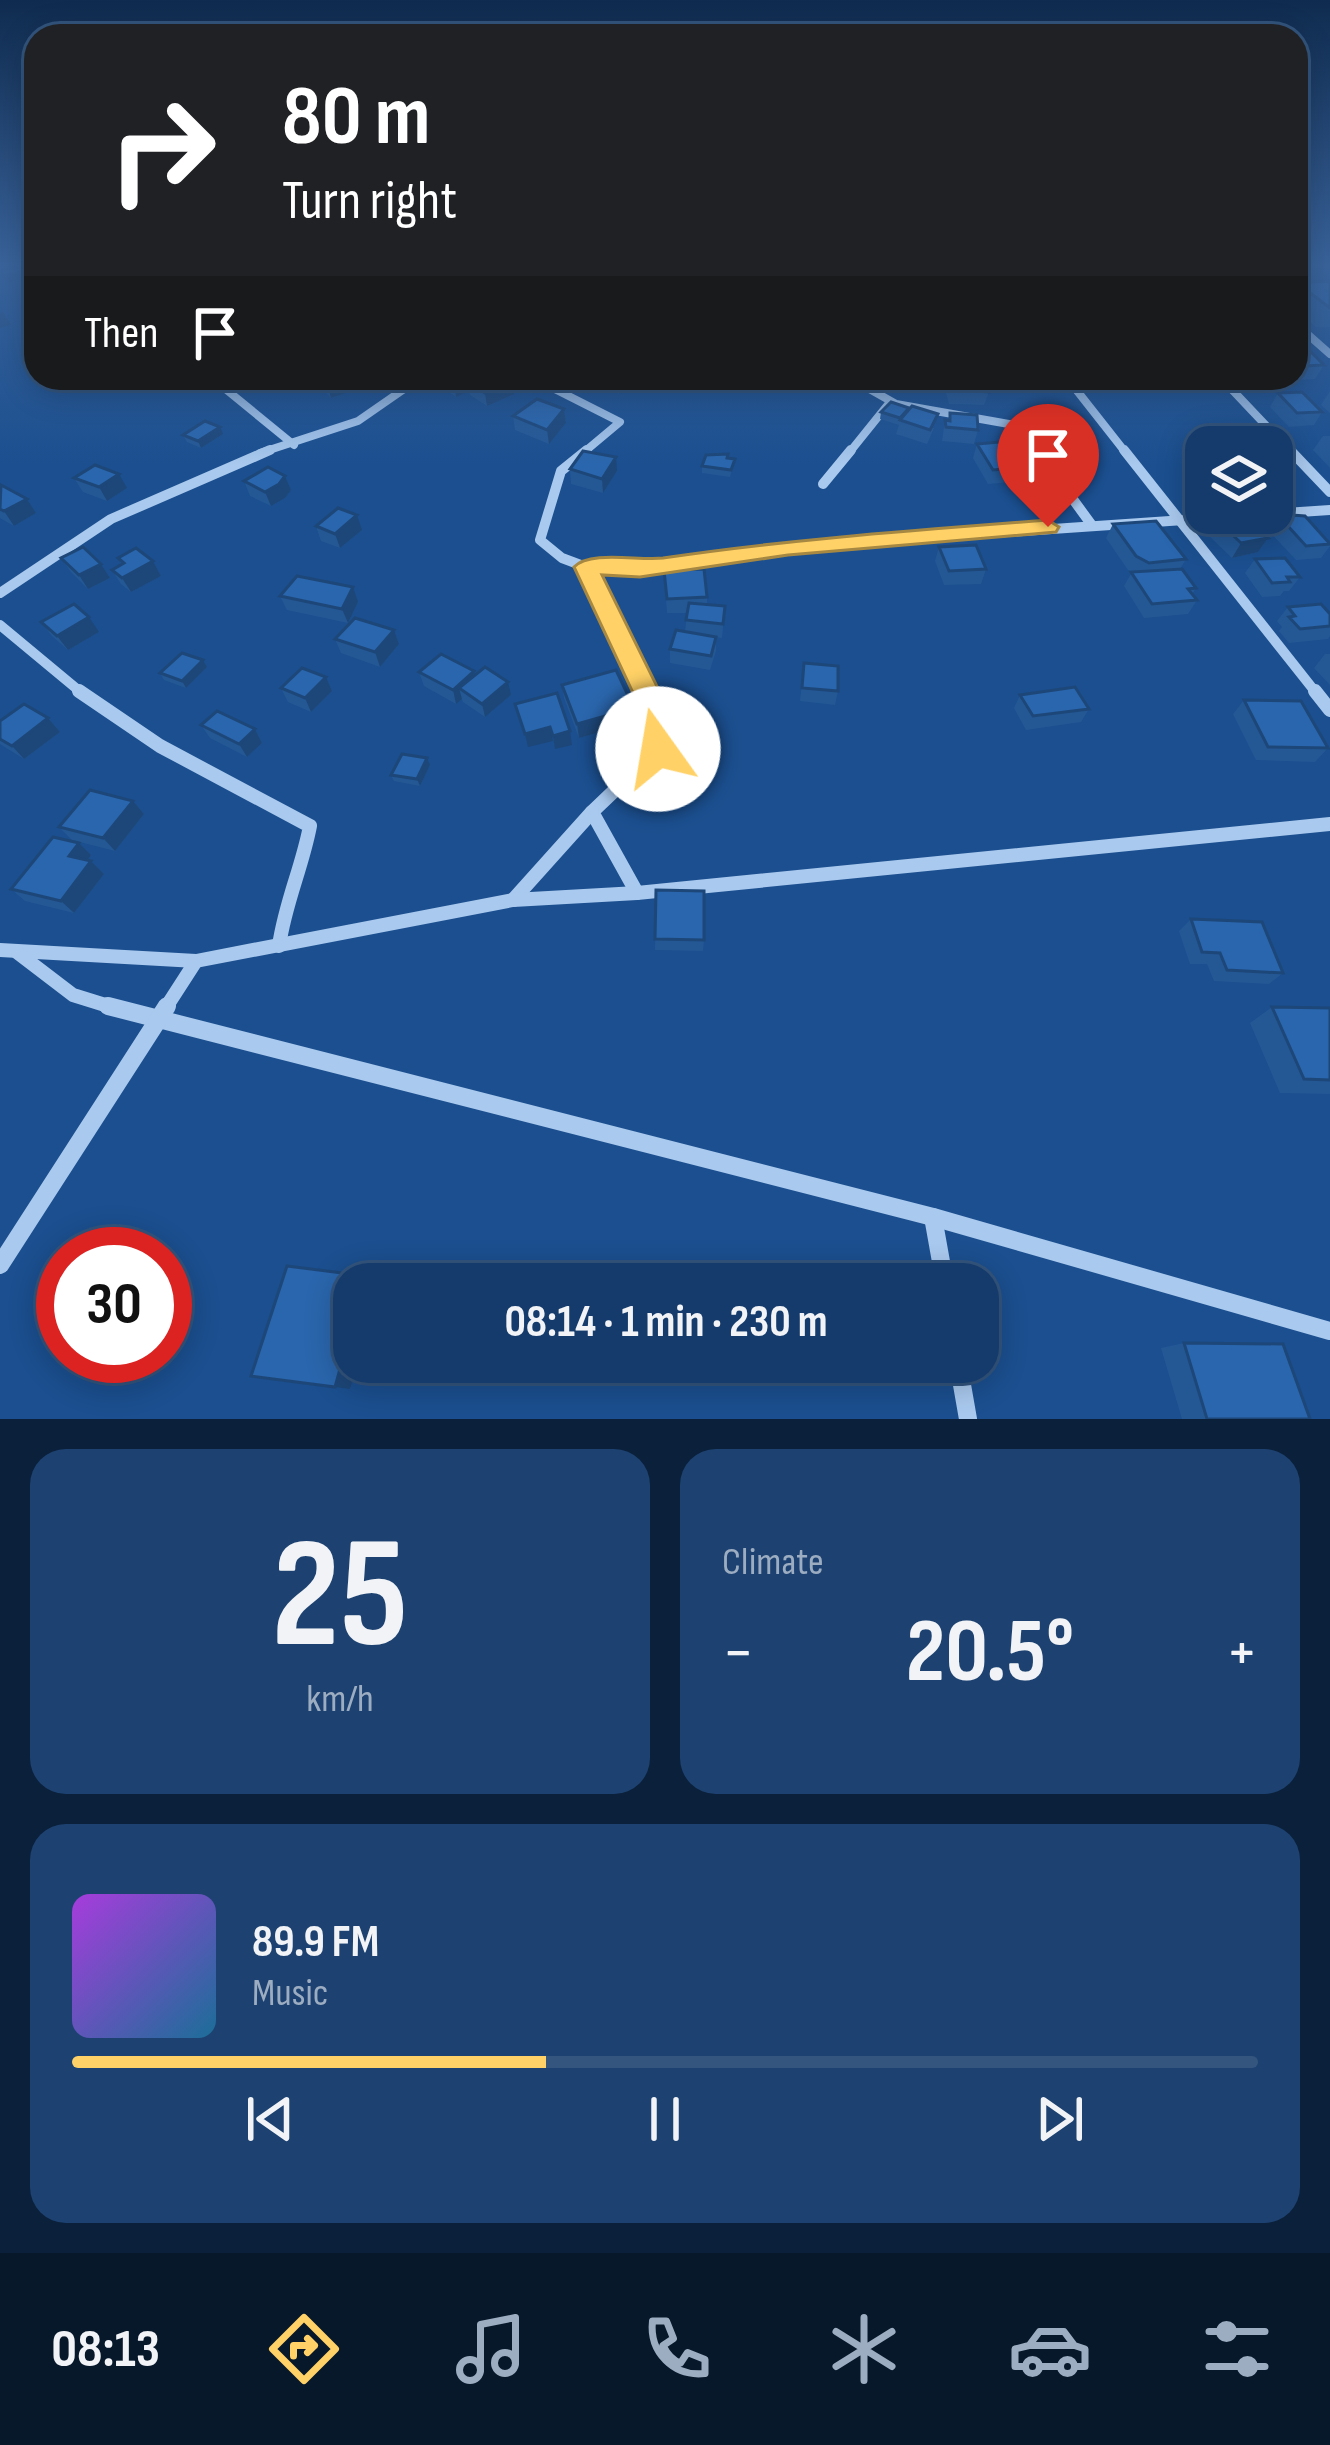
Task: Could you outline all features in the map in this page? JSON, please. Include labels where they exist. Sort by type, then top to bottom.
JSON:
[{"type":"street","points":[[227,390],[294,445]]},
{"type":"street","points":[[1,589],[110,521],[236,461],[294,445],[412,390]]},
{"type":"street","points":[[557,390],[620,422],[562,471],[541,524],[541,540],[562,558],[586,567],[640,569],[788,547],[1330,510]]},
{"type":"street","points":[[871,390],[890,401],[1020,426],[1091,524]]},
{"type":"street","points":[[1077,390],[1330,710]]},
{"type":"street","points":[[1232,390],[1330,492]]},
{"type":"street","points":[[823,484],[890,401]]},
{"type":"street","points":[[513,900],[592,812],[658,749],[663,727],[586,567]]},
{"type":"street","points":[[0,625],[72,686],[160,746],[310,826],[301,873],[285,901],[280,946]]},
{"type":"street","points":[[592,812],[637,893]]},
{"type":"street","points":[[9,952],[196,961],[513,900],[637,893],[1330,824]]},
{"type":"street","points":[[9,952],[73,995],[158,1021],[933,1217],[1330,1331]]},
{"type":"street","points":[[0,1264],[196,961]]},
{"type":"street","points":[[933,1217],[941,1263]]},
{"type":"street","points":[[962,1383],[968,1419]]},
{"type":"building","points":[[1309,350],[1324,365],[1308,366]]},
{"type":"building","points":[[1302,392],[1322,412],[1297,413],[1278,393]]},
{"type":"building","points":[[537,399],[564,409],[547,430],[513,416]]},
{"type":"building","points":[[891,402],[909,408],[900,418],[881,412]]},
{"type":"building","points":[[912,406],[938,414],[930,430],[900,420]]},
{"type":"building","points":[[950,413],[977,415],[978,430],[946,427]]},
{"type":"building","points":[[205,421],[220,427],[198,441],[183,435]]},
{"type":"building","points":[[999,442],[1016,468],[993,470],[977,444]]},
{"type":"building","points":[[583,451],[616,457],[602,479],[570,469]]},
{"type":"building","points":[[728,454],[727,458],[735,459],[731,470],[702,466],[706,455]]},
{"type":"building","points":[[95,465],[119,474],[99,487],[74,478]]},
{"type":"building","points":[[268,467],[285,476],[279,484],[265,492],[244,481]]},
{"type":"building","points":[[1,485],[27,499],[0,509]]},
{"type":"building","points":[[338,508],[357,515],[335,534],[316,526]]},
{"type":"building","points":[[1293,515],[1305,516],[1330,544],[1306,546],[1293,532]]},
{"type":"building","points":[[1156,521],[1186,559],[1149,563],[1136,556],[1113,524]]},
{"type":"building","points":[[1232,534],[1268,538],[1241,543]]},
{"type":"building","points":[[976,545],[986,569],[949,571],[939,547]]},
{"type":"building","points":[[83,547],[101,564],[79,575],[61,558]]},
{"type":"building","points":[[136,548],[153,561],[122,578],[112,570],[124,563],[118,558]]},
{"type":"building","points":[[1285,558],[1300,577],[1272,583],[1255,559]]},
{"type":"building","points":[[704,569],[707,597],[667,599],[664,570]]},
{"type":"building","points":[[1182,569],[1196,588],[1188,589],[1197,600],[1152,604],[1131,572]]},
{"type":"building","points":[[297,576],[353,587],[342,609],[280,596]]},
{"type":"building","points":[[689,603],[725,606],[723,624],[686,620]]},
{"type":"building","points":[[74,604],[89,617],[57,636],[41,622]]},
{"type":"building","points":[[1321,604],[1330,614],[1330,626],[1300,629],[1289,617],[1295,616],[1288,607]]},
{"type":"building","points":[[355,618],[394,630],[375,652],[335,639]]},
{"type":"building","points":[[676,630],[716,637],[711,656],[670,649]]},
{"type":"building","points":[[182,653],[203,660],[182,681],[160,673]]},
{"type":"building","points":[[441,654],[474,671],[453,690],[419,672]]},
{"type":"building","points":[[804,663],[838,666],[838,691],[802,688]]},
{"type":"building","points":[[485,667],[508,682],[482,704],[459,688]]},
{"type":"building","points":[[302,668],[326,677],[305,698],[281,688]]},
{"type":"building","points":[[616,670],[634,708],[577,724],[562,685]]},
{"type":"building","points":[[1075,687],[1089,709],[1033,716],[1020,695]]},
{"type":"building","points":[[557,693],[570,731],[553,736],[550,727],[525,734],[515,704]]},
{"type":"building","points":[[1244,700],[1301,701],[1328,748],[1268,747]]},
{"type":"building","points":[[24,704],[48,718],[12,746],[0,739],[0,721]]},
{"type":"building","points":[[217,711],[255,729],[239,744],[201,725]]},
{"type":"building","points":[[402,754],[427,758],[417,779],[391,775]]},
{"type":"building","points":[[90,790],[133,801],[103,838],[59,827]]},
{"type":"building","points":[[53,837],[79,843],[69,856],[91,861],[61,901],[11,889]]},
{"type":"building","points":[[656,890],[704,891],[704,940],[655,939]]},
{"type":"building","points":[[1191,919],[1262,922],[1283,973],[1227,970],[1220,953],[1202,952]]},
{"type":"building","points":[[1272,1007],[1330,1008],[1330,1080],[1304,1079]]},
{"type":"building","points":[[287,1266],[333,1272],[335,1387],[251,1376]]},
{"type":"building","points":[[1184,1343],[1283,1344],[1310,1419],[1207,1419]]},
{"type":"route","points":[[658,749],[663,727],[586,567],[640,569],[788,547],[1048,527]]}]
